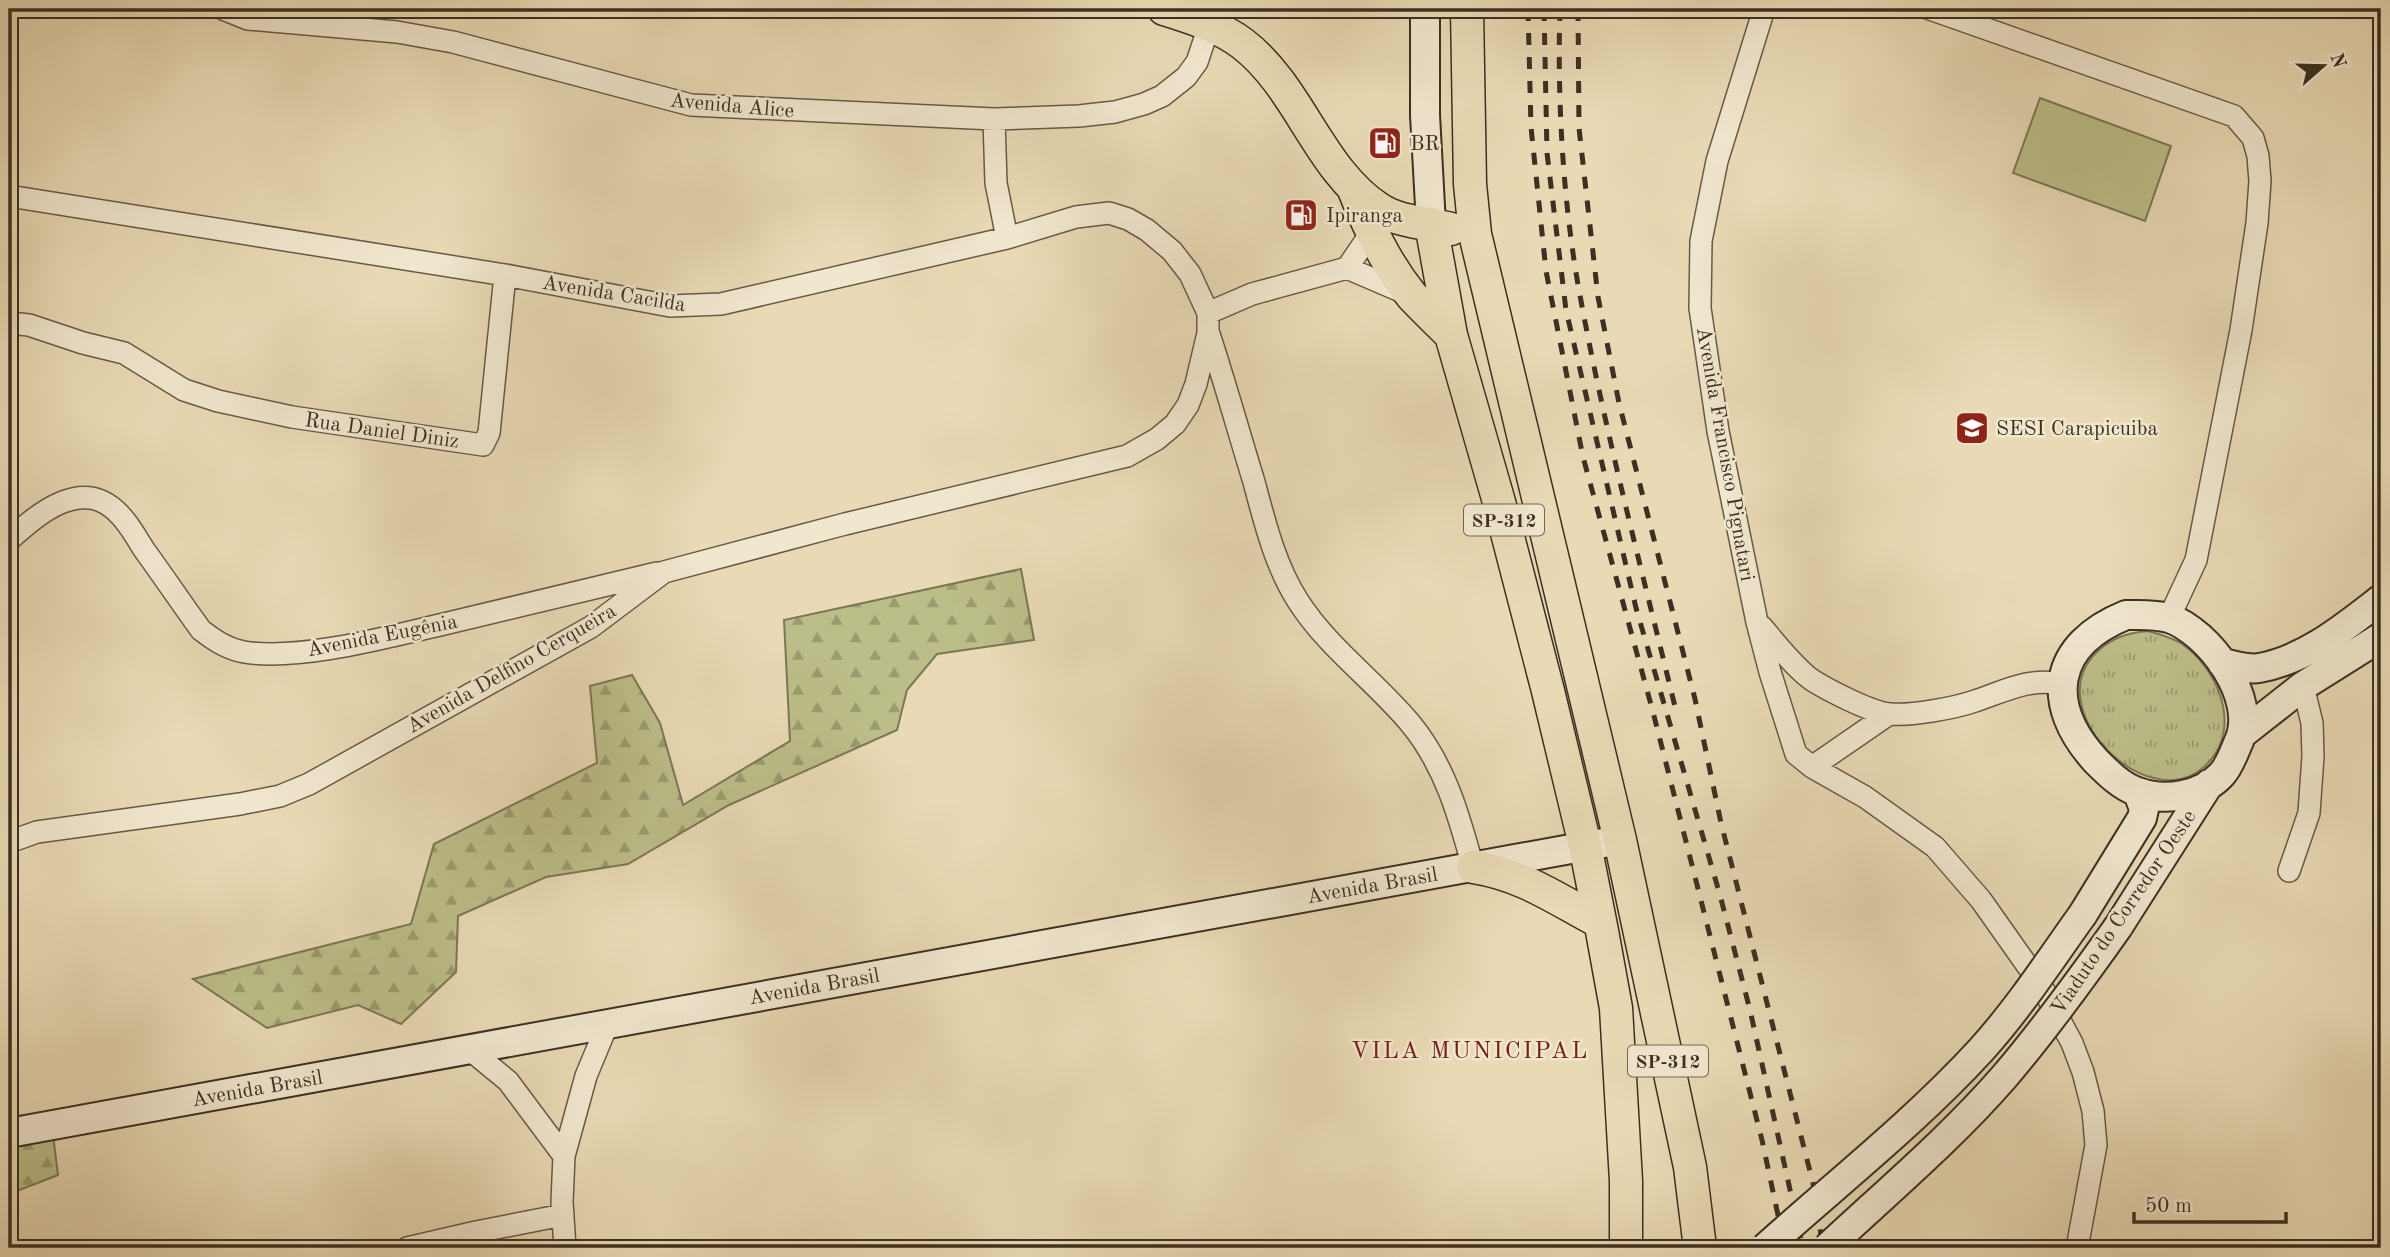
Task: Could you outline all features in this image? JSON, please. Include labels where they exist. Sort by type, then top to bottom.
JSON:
[{"type":"main road","points":[[1164,9],[1209,26],[1242,43],[1279,80],[1353,189],[1371,233],[1412,295],[1451,335]]},
{"type":"main road","name":"SP-312","points":[[1425,9],[1425,115],[1431,224],[1451,335],[1499,502],[1586,845],[1616,1009],[1625,1157],[1626,1248]]},
{"type":"main road","name":"SP-312","points":[[1467,9],[1469,184],[1475,234],[1620,840],[1690,1167],[1700,1248]]},
{"type":"main road","points":[[1353,189],[1379,209],[1392,215],[1475,234]]},
{"type":"main road","points":[[2222,663],[2258,669],[2303,653],[2329,638],[2381,599]]},
{"type":"main road","points":[[2242,734],[2241,702],[2230,674],[2202,639],[2169,618],[2126,615],[2107,623],[2090,635],[2076,651],[2062,684],[2063,706],[2079,741],[2105,770],[2138,793],[2181,796],[2210,784],[2222,774],[2242,734],[2303,686],[2381,637]]},
{"type":"main road","name":"Viaduto do Corredor Oeste","points":[[1828,1248],[1969,1115],[2004,1077],[2076,986],[2118,927],[2210,784]]},
{"type":"main road","name":"Viaduto do Corredor Oeste","points":[[1765,1248],[1929,1102],[1981,1050],[2030,989],[2082,914],[2142,818],[2144,809],[2138,793]]},
{"type":"main road","name":"Avenida Brasil","points":[[9,1133],[1620,840]]},
{"type":"main road","points":[[1473,867],[1526,881],[1600,922]]},
{"type":"street","name":"Avenida Alice","points":[[223,9],[257,21],[397,32],[453,42],[691,106],[994,119],[1115,113],[1144,104],[1162,96],[1186,77],[1196,62],[1209,26]]},
{"type":"street","name":"Avenida Francisco Pignatari","points":[[1764,9],[1717,161],[1702,241],[1700,308],[1718,431],[1757,622],[1796,754],[1812,767]]},
{"type":"street","points":[[1930,9],[2234,116],[2253,138],[2260,181],[2257,223],[2241,330],[2196,560],[2169,618]]},
{"type":"street","points":[[994,119],[996,183],[1007,238]]},
{"type":"street","name":"Avenida Cacilda","points":[[9,196],[505,275],[670,306],[704,306],[752,297],[1007,238],[1076,217],[1109,214],[1128,219],[1147,230],[1180,261],[1197,285],[1278,562],[1297,600],[1318,630],[1410,723],[1436,762],[1448,785],[1473,867]]},
{"type":"street","points":[[1347,268],[1371,233]]},
{"type":"street","points":[[1208,323],[1252,294],[1347,268],[1412,295]]},
{"type":"street","name":"Rua Daniel Diniz","points":[[9,323],[29,325],[124,353],[184,390],[218,401],[292,417],[482,444],[489,433],[505,275]]},
{"type":"street","name":"Avenida Delfino Cerqueira","points":[[9,842],[50,830],[280,796],[591,627],[664,572],[845,524],[1127,456],[1157,439],[1175,424],[1188,405],[1196,384],[1208,323]]},
{"type":"street","name":"Avenida Eugênia","points":[[9,540],[38,514],[61,502],[73,499],[99,501],[120,514],[201,630],[218,643],[242,652],[261,653],[295,652],[360,643],[664,572]]},
{"type":"street","points":[[1757,622],[1811,679],[1840,695],[1889,714],[1941,709],[1972,702],[2027,682],[2048,681],[2062,684]]},
{"type":"street","points":[[2289,872],[2309,813],[2314,756],[2312,723],[2303,686]]},
{"type":"street","points":[[1889,714],[1812,767],[1865,797],[1935,847],[1981,900],[2041,985],[2072,1043],[2093,1111],[2096,1145],[2077,1248]]},
{"type":"street","points":[[565,1248],[564,1156],[586,1076],[608,1023]]},
{"type":"street","points":[[469,1049],[508,1081],[564,1156]]},
{"type":"street","points":[[407,1248],[563,1215]]},
{"type":"green space","points":[[2040,98],[2171,146],[2145,221],[2013,173]]},
{"type":"green space","points":[[1021,569],[1034,640],[937,654],[907,690],[897,730],[729,805],[628,864],[546,877],[458,916],[456,972],[401,1024],[358,1005],[267,1028],[193,979],[411,924],[434,844],[597,763],[590,686],[632,675],[660,723],[683,805],[790,741],[784,620]]},
{"type":"green space","points":[[2148,631],[2179,642],[2192,652],[2214,680],[2221,697],[2224,731],[2219,747],[2209,762],[2186,777],[2161,779],[2135,771],[2112,754],[2093,732],[2082,706],[2081,681],[2092,657],[2117,638]]},
{"type":"green space","points":[[53,1135],[58,1175],[9,1194],[9,1142]]},
{"type":"railway","points":[[1528,9],[1531,127],[1546,271],[1583,457],[1653,712],[1762,1140],[1785,1248]]},
{"type":"railway","points":[[1544,9],[1547,153],[1566,310],[1636,608],[1720,895],[1750,1010],[1803,1248]]},
{"type":"railway","points":[[1560,9],[1562,150],[1573,256],[1612,450],[1677,715]]},
{"type":"railway","points":[[1578,9],[1579,128],[1598,297],[1619,403],[1695,699],[1721,823],[1813,1183],[1823,1248]]},
{"type":"place","name":"BR","points":[[1385,143]]},
{"type":"place","name":"Ipiranga","points":[[1301,215]]},
{"type":"place","name":"SESI Carapicuiba","points":[[1972,428]]},
{"type":"district","name":"VILA MUNICIPAL","points":[[1470,1050]]}]
